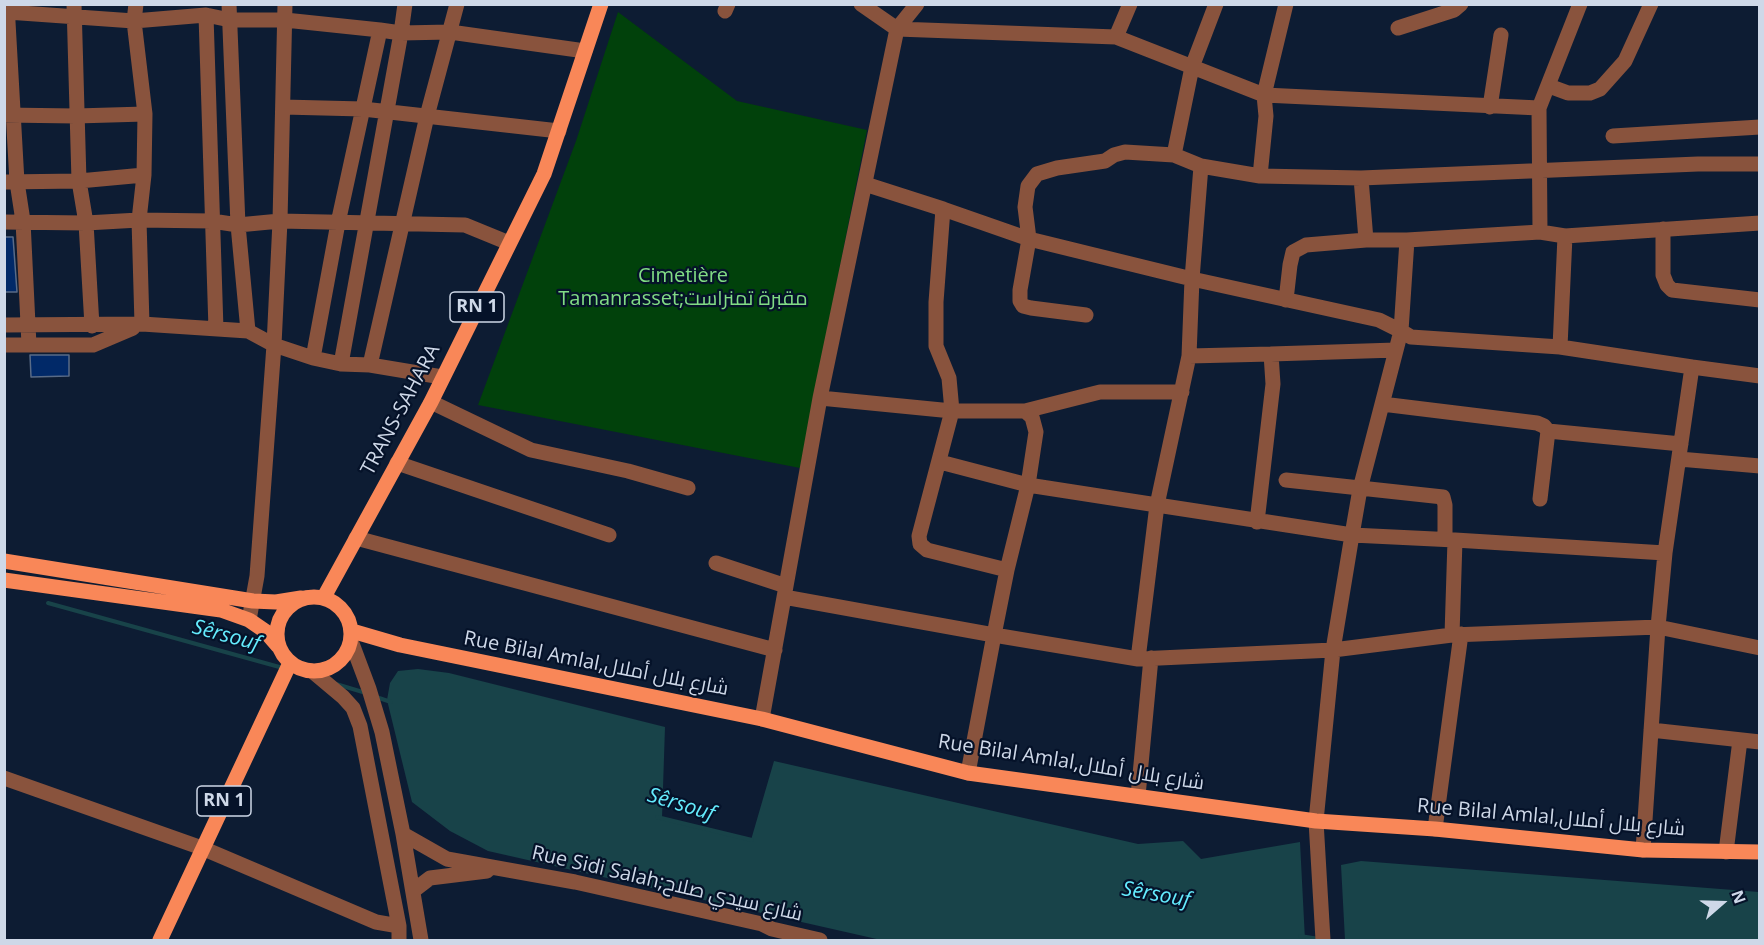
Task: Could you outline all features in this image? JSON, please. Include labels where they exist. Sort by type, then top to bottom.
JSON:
[{"type":"main road","name":"TRANS-SAHARA","points":[[324,597],[430,402],[544,174],[601,4]]},
{"type":"main road","points":[[4,561],[253,601],[276,602],[313,596],[324,597],[335,602],[343,610],[349,620],[351,636],[348,651],[334,666],[312,671],[300,669],[290,663],[265,632],[249,620],[221,610],[4,580]]},
{"type":"main road","points":[[278,646],[276,635],[283,612],[301,598]]},
{"type":"main road","name":"Rue Bilal Amlal,شارع بلال أملال","points":[[351,636],[762,719],[968,772],[1316,821],[1643,850],[1760,852]]},
{"type":"main road","name":"RN 1","points":[[160,940],[290,663]]},
{"type":"street","points":[[136,4],[134,21],[145,114],[144,175],[139,219],[142,324]]},
{"type":"street","points":[[229,4],[238,225],[248,331]]},
{"type":"street","points":[[249,620],[257,576],[274,345],[280,221],[285,4]]},
{"type":"street","points":[[341,364],[369,222],[405,4]]},
{"type":"street","points":[[370,364],[401,222],[457,4]]},
{"type":"street","points":[[861,4],[897,29],[1116,37],[1264,95],[1539,108]]},
{"type":"street","points":[[762,719],[820,398],[897,29],[917,4]]},
{"type":"street","points":[[1116,37],[1130,4]]},
{"type":"street","points":[[1174,155],[1192,67],[1216,4]]},
{"type":"street","points":[[1260,176],[1266,116],[1264,95],[1287,4]]},
{"type":"street","points":[[1398,28],[1454,10],[1461,4]]},
{"type":"street","points":[[1540,232],[1539,108],[1580,4]]},
{"type":"street","points":[[1549,86],[1568,93],[1590,93],[1600,89],[1625,61],[1652,4]]},
{"type":"street","points":[[29,345],[23,221],[11,182],[7,8],[75,11],[134,21],[206,15],[230,20],[285,20],[401,33],[450,32],[585,51]]},
{"type":"street","points":[[75,11],[79,181],[86,223],[92,326]]},
{"type":"street","points":[[206,15],[216,329]]},
{"type":"street","points":[[313,358],[338,223],[380,30]]},
{"type":"street","points":[[1490,107],[1501,35]]},
{"type":"street","points":[[283,107],[363,109],[558,131]]},
{"type":"street","points":[[9,115],[145,114]]},
{"type":"street","points":[[1613,136],[1760,127]]},
{"type":"street","points":[[1086,315],[1023,306],[1020,301],[1029,239],[1025,207],[1028,186],[1037,174],[1057,168],[1105,161],[1125,152],[1174,155],[1201,166],[1260,176],[1361,178],[1698,164],[1760,164]]},
{"type":"street","points":[[1138,796],[1145,659],[1157,505],[1189,356],[1192,279],[1201,166]]},
{"type":"street","points":[[11,182],[79,181],[144,175]]},
{"type":"street","points":[[1361,178],[1366,240]]},
{"type":"street","points":[[865,184],[1029,239],[1192,279],[1378,320],[1411,338],[1560,347],[1760,376]]},
{"type":"street","points":[[943,209],[936,302],[936,346],[949,378],[952,411],[920,536],[920,544],[927,550],[1007,570]]},
{"type":"street","points":[[4,222],[86,223],[139,219],[212,221],[238,225],[280,221],[401,222],[465,225],[509,243]]},
{"type":"street","points":[[1286,300],[1293,252],[1306,245],[1540,232],[1565,236],[1760,223]]},
{"type":"street","points":[[1662,229],[1663,275],[1672,290],[1760,300]]},
{"type":"street","points":[[1560,347],[1565,236]]},
{"type":"street","points":[[1323,940],[1316,821],[1333,650],[1360,489],[1401,331],[1407,240]]},
{"type":"street","points":[[4,345],[93,345],[142,324]]},
{"type":"street","points":[[4,325],[142,324],[248,331],[274,345],[313,358],[341,364],[370,364],[442,377]]},
{"type":"street","points":[[1189,356],[1396,350]]},
{"type":"street","points":[[1257,522],[1273,384],[1271,354]]},
{"type":"street","points":[[1643,850],[1665,552],[1692,367]]},
{"type":"street","points":[[820,398],[952,411],[1025,411],[1100,392],[1182,392]]},
{"type":"street","points":[[430,402],[531,450],[628,471],[688,488]]},
{"type":"street","points":[[1382,405],[1537,423],[1548,431],[1760,465]]},
{"type":"street","points":[[968,772],[1007,570],[1028,485],[1036,432],[1032,417],[1025,411]]},
{"type":"street","points":[[1540,499],[1548,431]]},
{"type":"street","points":[[940,462],[1028,485],[1352,535],[1665,552]]},
{"type":"street","points":[[397,463],[609,535]]},
{"type":"street","points":[[1286,480],[1443,497],[1450,540],[1457,634],[1435,830]]},
{"type":"street","points":[[356,538],[775,650]]},
{"type":"street","points":[[716,563],[785,592],[994,635],[1145,659],[1333,650],[1457,634],[1658,627],[1760,648]]},
{"type":"street","points":[[351,636],[379,723],[403,834],[422,940]]},
{"type":"street","points":[[312,671],[353,708],[360,726],[399,933]]},
{"type":"street","points":[[1651,730],[1760,742]]},
{"type":"street","points":[[1726,852],[1740,740]]},
{"type":"street","points":[[4,778],[202,848],[399,933]]},
{"type":"street","name":"Rue Sidi Salah;شارع سيدي صلاح","points":[[403,834],[447,859],[575,882],[762,924],[772,929],[820,940]]},
{"type":"street","name":"Rue Sidi Salah;شارع سيدي صلاح","points":[[414,891],[430,878],[505,869]]},
{"type":"green space","name":"Cimetière Tamanrasset;مقبرة تمنراست","points":[[618,12],[737,101],[867,130],[800,468],[478,405],[576,141]]},
{"type":"water","points":[[418,669],[449,673],[665,727],[662,818],[751,840],[774,761],[1138,844],[1183,841],[1201,859],[1300,842],[1305,940],[881,940],[488,851],[450,831],[412,802],[387,700],[390,683],[398,671]]},
{"type":"water","points":[[1361,861],[1759,892],[1759,940],[1345,940],[1341,865]]},
{"type":"building","points":[[4,237],[13,237],[17,292],[4,292]]},
{"type":"building","points":[[30,355],[69,355],[69,376],[31,377]]},
{"type":"waterway","name":"Sêrsouf","points":[[48,603],[283,668]]},
{"type":"waterway","name":"Sêrsouf","points":[[290,670],[309,675]]},
{"type":"waterway","name":"Sêrsouf","points":[[336,684],[366,693]]},
{"type":"waterway","name":"Sêrsouf","points":[[376,697],[391,702]]},
{"type":"waterway","name":"Sêrsouf","points":[[657,817],[752,840]]},
{"type":"waterway","name":"Sêrsouf","points":[[1300,936],[1319,939]]}]
